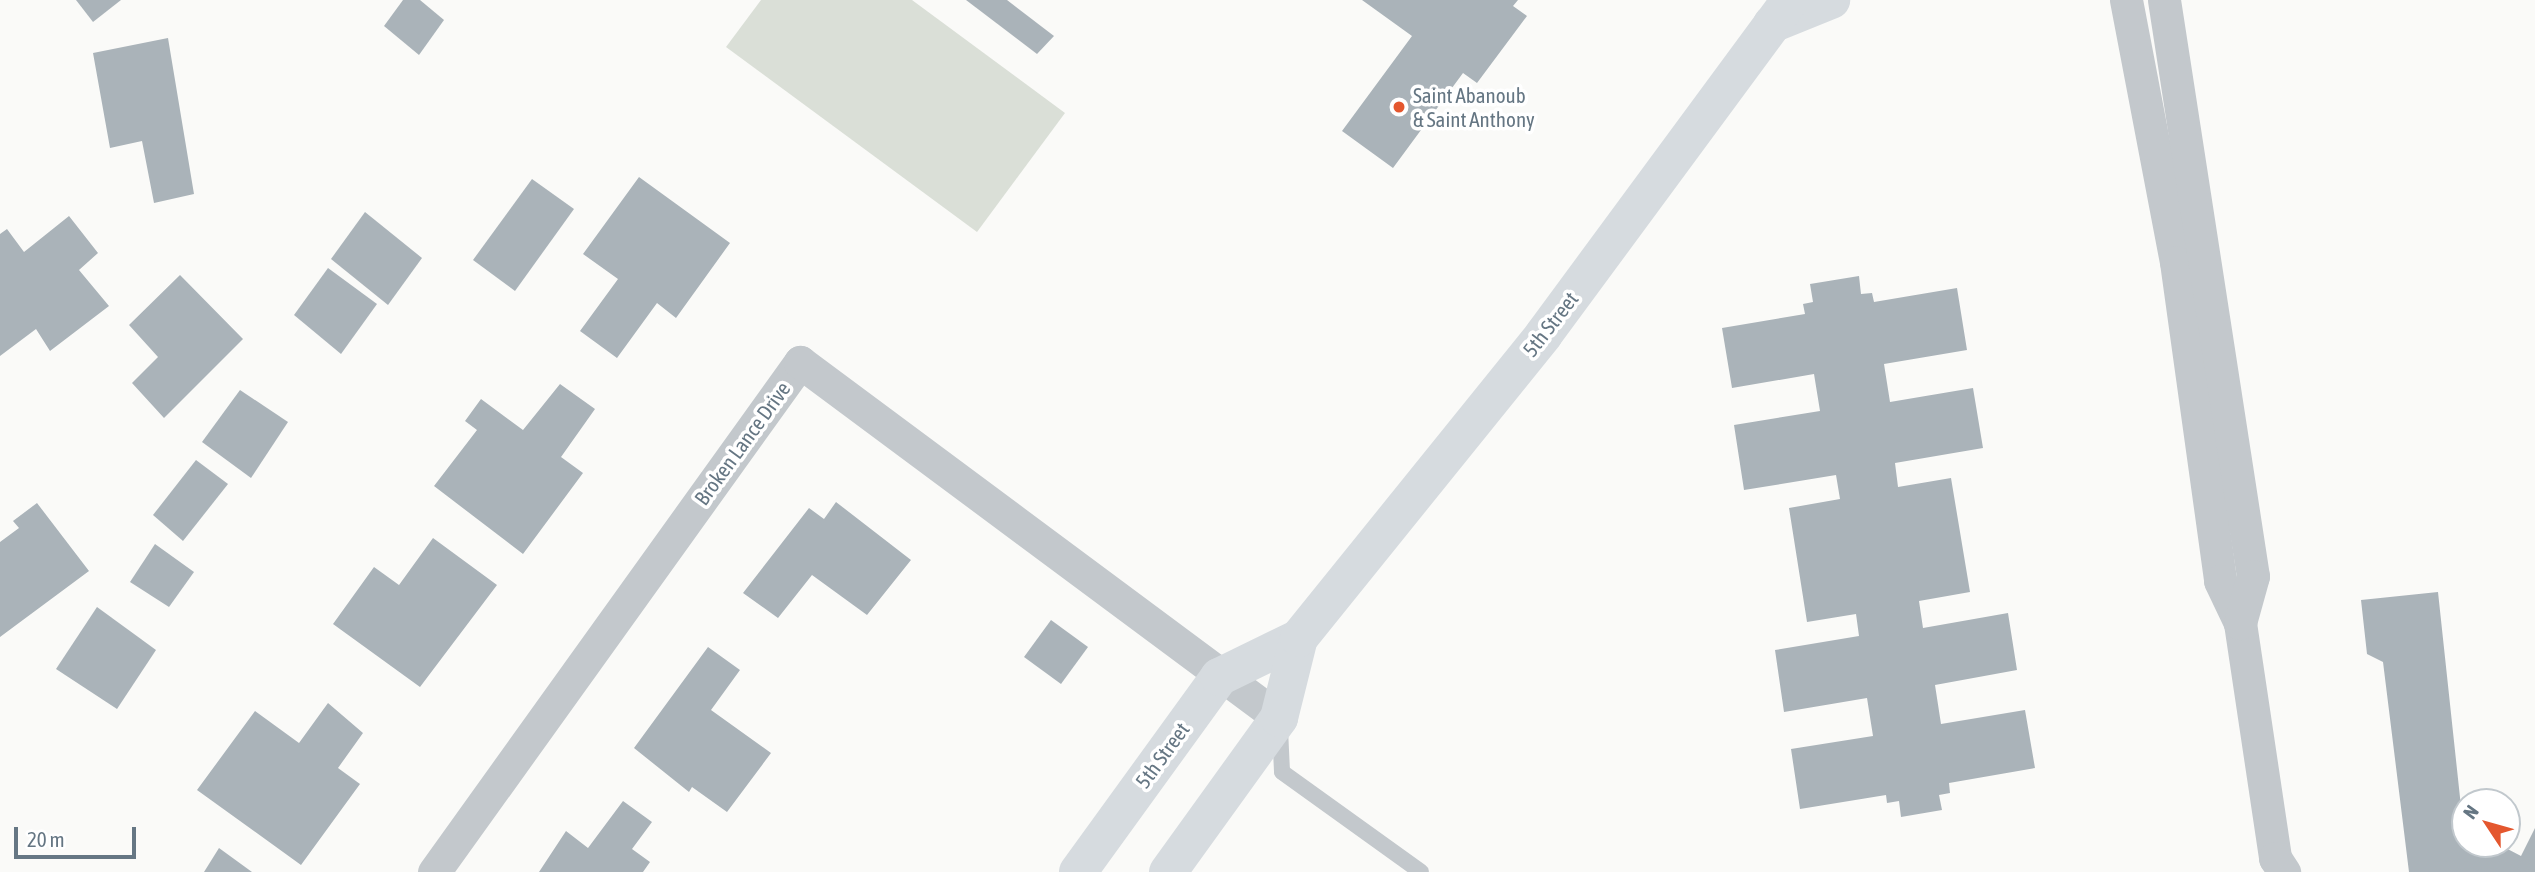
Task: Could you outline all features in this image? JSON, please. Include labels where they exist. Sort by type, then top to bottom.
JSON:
[{"type":"street","points":[[1781,12],[1831,0]]},
{"type":"street","points":[[2126,0],[2176,262],[2220,581],[2240,623],[2275,858],[2284,872]]},
{"type":"street","points":[[2164,0],[2253,576],[2240,623]]},
{"type":"street","name":"5th Street","points":[[1168,872],[1279,718],[1299,638],[1544,334],[1781,12]]},
{"type":"street","name":"Broken Lance Drive","points":[[434,872],[800,362],[1219,677],[1279,718]]},
{"type":"street","name":"5th Street","points":[[1078,872],[1219,677],[1299,638]]},
{"type":"lane","points":[[1279,718],[1282,772],[1420,872]]},
{"type":"shaded area","points":[[761,0],[912,0],[1065,113],[977,232],[726,47]]},
{"type":"building","points":[[76,0],[121,0],[93,22]]},
{"type":"building","points":[[403,0],[420,0],[444,20],[419,55],[384,26]]},
{"type":"building","points":[[966,0],[1007,0],[1054,36],[1037,54]]},
{"type":"building","name":"Saint Abanoub & Saint Anthony","points":[[1362,0],[1518,0],[1513,6],[1527,16],[1477,83],[1463,73],[1393,168],[1342,131],[1412,36]]},
{"type":"building","points":[[168,38],[194,194],[154,203],[142,141],[110,148],[93,53]]},
{"type":"building","points":[[639,177],[730,243],[676,318],[657,303],[617,358],[580,331],[618,279],[583,254]]},
{"type":"building","points":[[532,179],[574,209],[515,291],[473,260]]},
{"type":"building","points":[[365,212],[422,258],[388,305],[331,259]]},
{"type":"building","points":[[69,216],[98,253],[79,270],[109,306],[50,351],[36,329],[0,356],[0,234],[7,229],[24,252]]},
{"type":"building","points":[[328,268],[377,304],[341,354],[294,315]]},
{"type":"building","points":[[180,275],[243,339],[164,418],[132,383],[158,357],[129,325]]},
{"type":"building","points":[[1859,276],[1861,294],[1872,293],[1874,302],[1957,288],[1967,350],[1884,364],[1890,402],[1973,388],[1983,448],[1895,463],[1898,487],[1951,478],[1970,592],[1919,601],[1923,628],[2008,613],[2017,670],[1935,685],[1941,724],[2025,710],[2035,768],[1949,783],[1950,793],[1939,795],[1942,810],[1901,817],[1899,801],[1887,803],[1886,795],[1800,809],[1791,749],[1873,736],[1867,698],[1784,712],[1775,650],[1859,636],[1856,614],[1807,622],[1789,508],[1840,499],[1836,475],[1744,490],[1734,425],[1820,411],[1814,374],[1732,388],[1722,328],[1805,314],[1803,304],[1813,302],[1810,284]]},
{"type":"building","points":[[560,384],[595,409],[561,457],[583,473],[523,554],[434,486],[477,430],[465,421],[481,399],[523,430]]},
{"type":"building","points":[[240,390],[288,422],[251,478],[202,442]]},
{"type":"building","points":[[196,460],[228,484],[183,541],[153,515]]},
{"type":"building","points":[[836,502],[911,560],[867,615],[812,575],[778,618],[743,593],[809,508],[824,519]]},
{"type":"building","points":[[37,503],[89,571],[0,637],[0,542],[19,528],[13,521]]},
{"type":"building","points":[[433,538],[497,585],[420,687],[333,624],[374,567],[399,585]]},
{"type":"building","points":[[155,544],[194,572],[169,607],[130,582]]},
{"type":"building","points":[[2438,592],[2459,788],[2451,788],[2451,858],[2521,858],[2535,828],[2535,872],[2409,872],[2383,662],[2367,654],[2361,600]]},
{"type":"building","points":[[97,607],[156,650],[117,709],[56,669]]},
{"type":"building","points":[[1051,620],[1088,647],[1061,684],[1024,657]]},
{"type":"building","points":[[708,647],[740,670],[711,710],[771,753],[727,812],[692,787],[689,792],[634,748]]},
{"type":"building","points":[[328,703],[363,733],[338,768],[360,784],[301,865],[197,790],[255,711],[299,743]]},
{"type":"building","points":[[623,801],[652,822],[632,849],[650,862],[643,872],[539,872],[566,831],[588,848]]},
{"type":"building","points":[[219,848],[252,872],[204,872]]},
{"type":"place","name":"Saint Abanoub & Saint Anthony","points":[[1399,107]]}]
